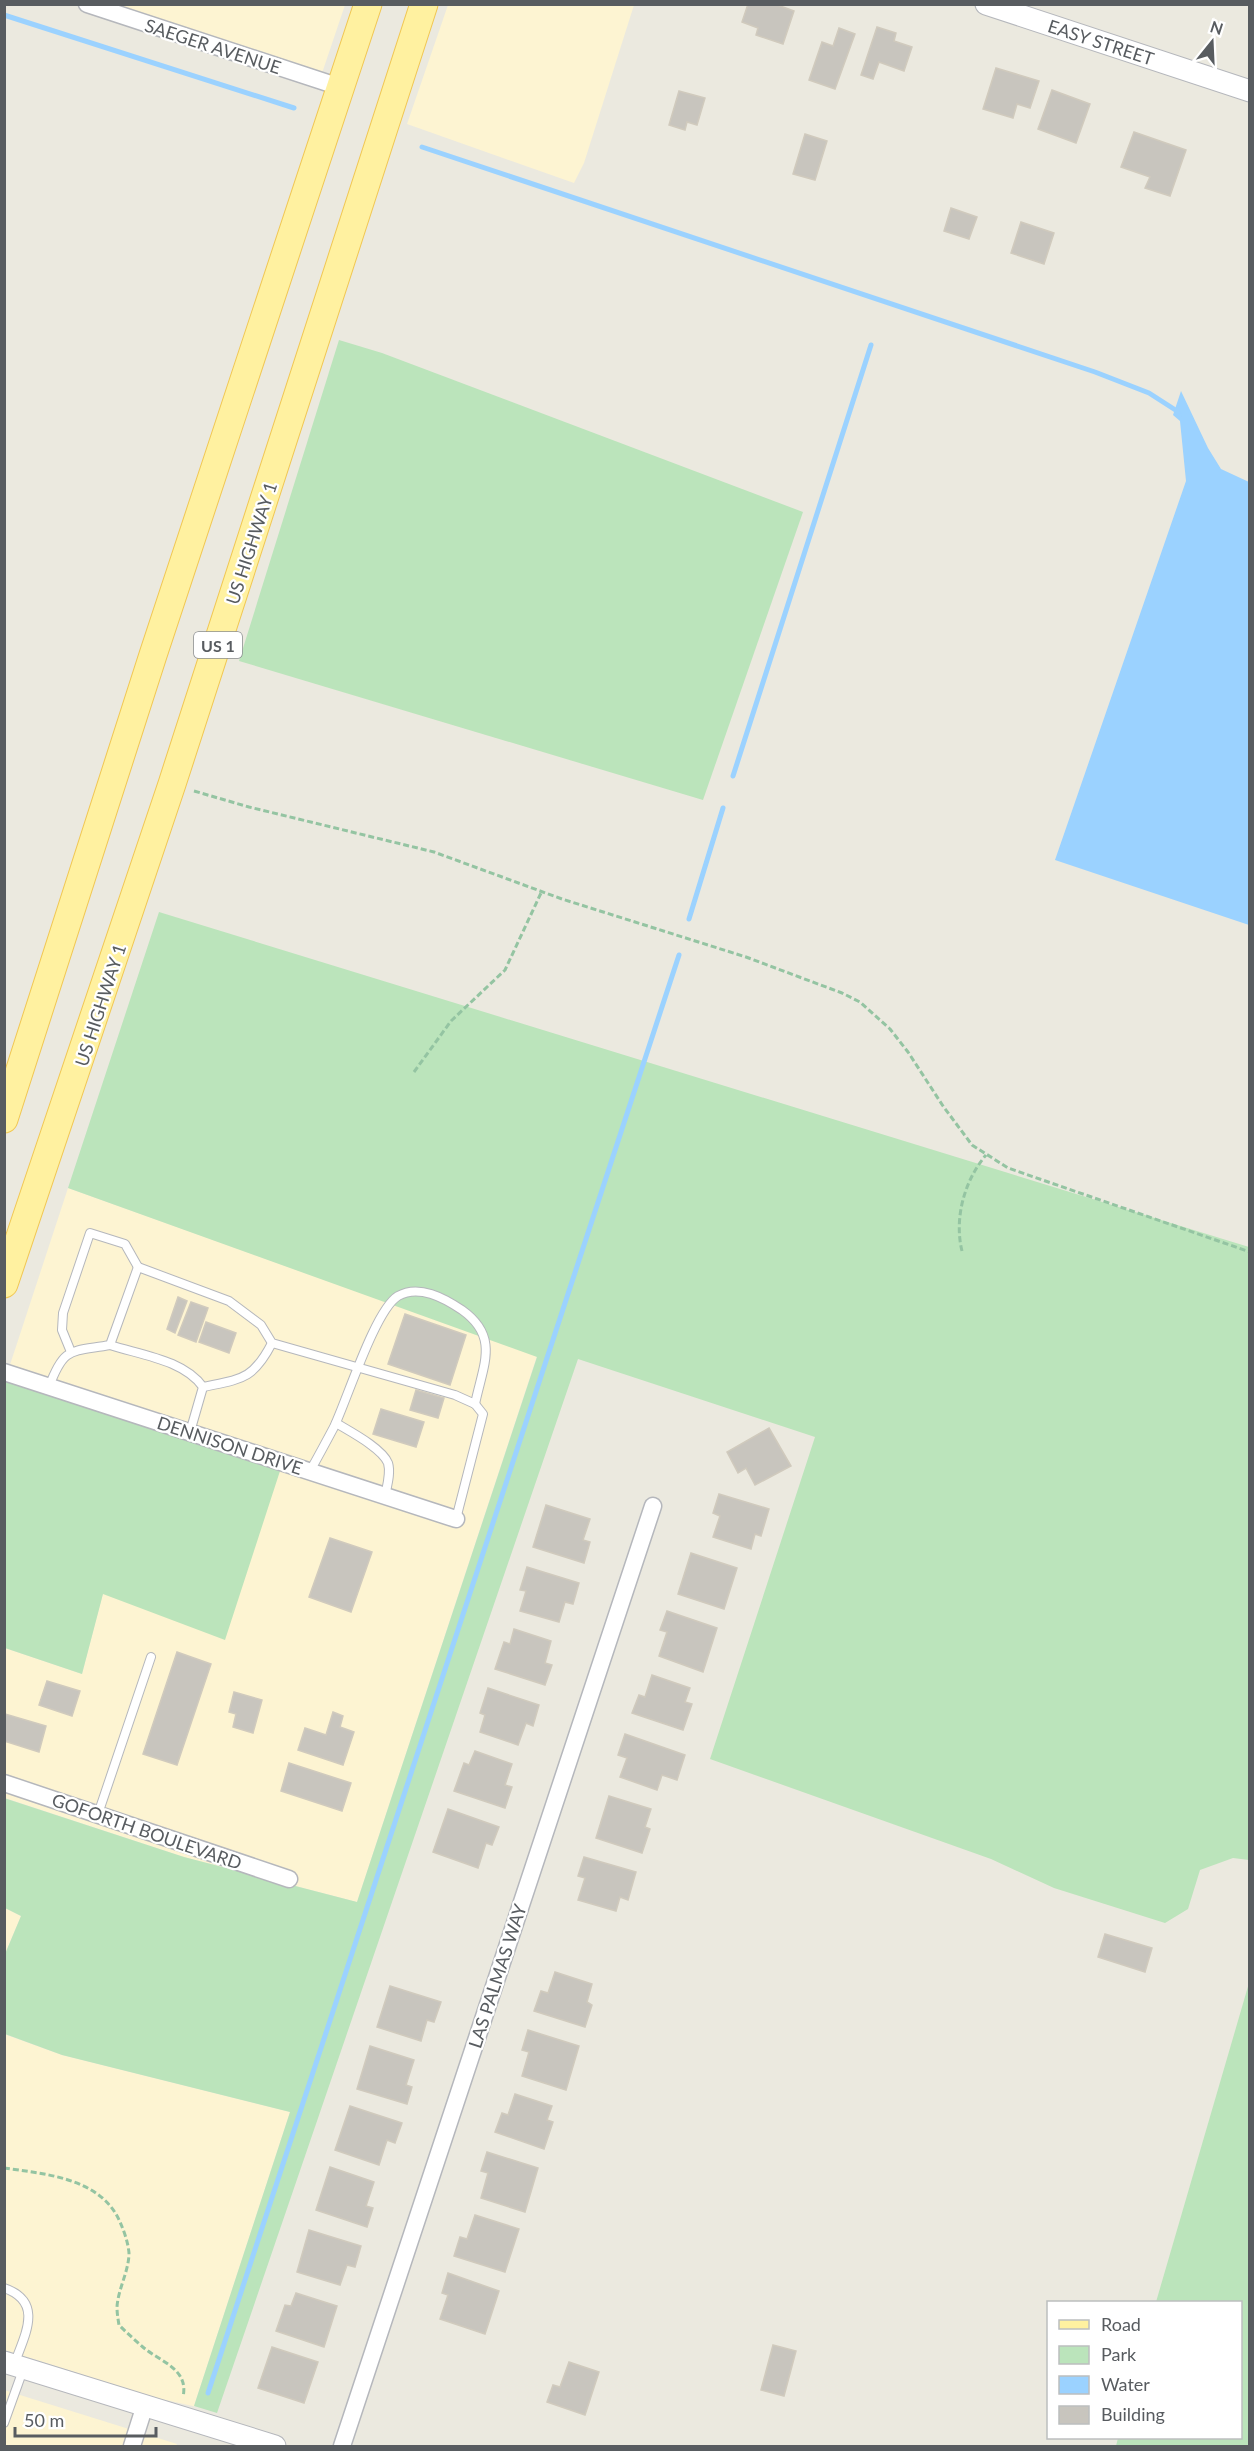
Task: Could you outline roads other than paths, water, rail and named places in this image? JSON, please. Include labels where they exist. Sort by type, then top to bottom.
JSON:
[{"type":"main road","points":[[4,1119],[153,655],[368,4]]},
{"type":"main road","name":"US HIGHWAY 1","points":[[4,1284],[172,784],[424,4]]},
{"type":"street","name":"SAEGER AVENUE","points":[[87,4],[339,87]]},
{"type":"street","name":"EASY STREET","points":[[986,4],[1250,91]]},
{"type":"street","name":"DENNISON DRIVE","points":[[4,1372],[456,1519]]},
{"type":"street","name":"LAS PALMAS WAY","points":[[342,2446],[652,1506]]},
{"type":"street","name":"GOFORTH BOULEVARD","points":[[4,1783],[289,1879]]},
{"type":"street","points":[[14,2365],[275,2446]]},
{"type":"street","points":[[132,2446],[146,2405]]},
{"type":"lane","points":[[70,1352],[62,1330],[63,1313],[90,1233],[125,1244],[138,1267],[229,1301],[261,1325],[272,1343],[455,1395],[475,1404],[483,1414],[456,1519]]},
{"type":"lane","points":[[110,1345],[138,1267]]},
{"type":"lane","points":[[310,1471],[336,1423],[358,1367],[383,1315],[397,1297],[411,1292],[429,1292],[450,1302],[480,1325],[485,1336],[486,1348],[475,1404]]},
{"type":"lane","points":[[203,1388],[229,1382],[250,1373],[261,1364],[272,1343]]},
{"type":"lane","points":[[49,1387],[57,1364],[70,1352],[110,1345],[180,1367],[196,1377],[203,1388],[190,1432]]},
{"type":"lane","points":[[336,1423],[368,1444],[388,1462],[385,1496]]},
{"type":"lane","points":[[98,1814],[151,1657]]},
{"type":"lane","points":[[4,2288],[18,2294],[29,2309],[28,2325],[14,2365],[4,2423]]},
{"type":"water","points":[[1181,391],[1208,448],[1221,469],[1249,482],[1249,925],[1055,860],[1186,481],[1180,421],[1173,415]]},
{"type":"waterway","points":[[4,15],[294,108]]},
{"type":"waterway","points":[[422,147],[1095,372],[1149,393],[1177,411],[1179,415]]},
{"type":"waterway","points":[[733,776],[871,345]]},
{"type":"waterway","points":[[689,919],[723,808]]},
{"type":"waterway","points":[[208,2393],[679,955]]}]
